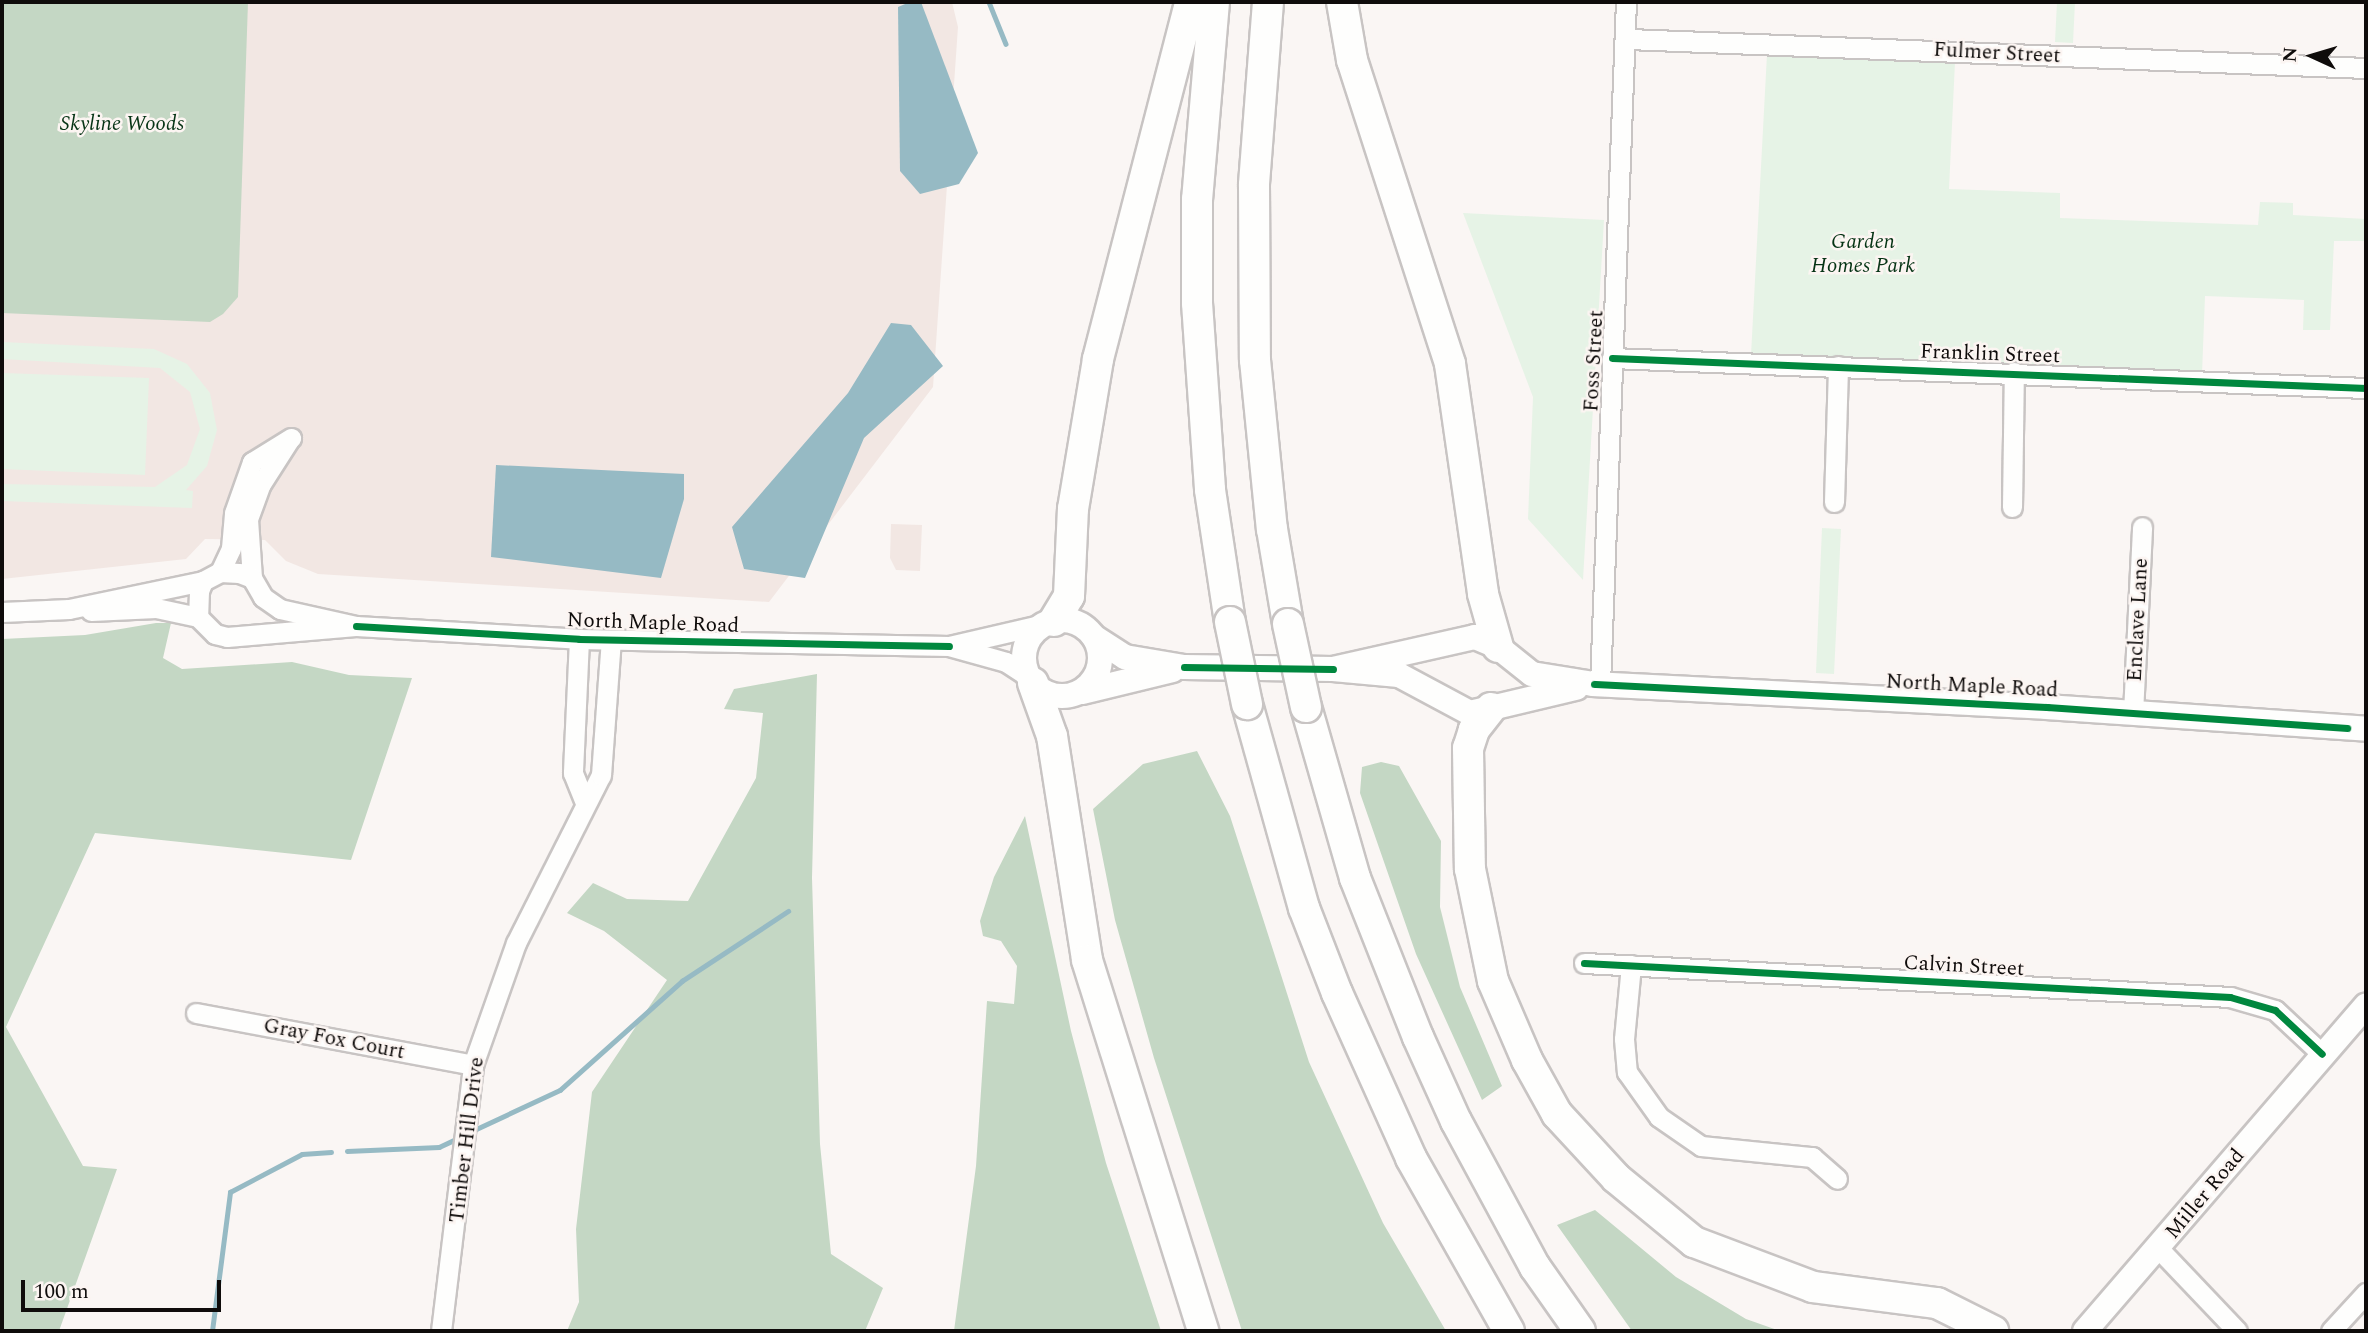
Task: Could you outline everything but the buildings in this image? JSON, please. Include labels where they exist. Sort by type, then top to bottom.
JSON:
[{"type":"highway","points":[[1051,622],[1069,596],[1073,509],[1098,359],[1190,2]]},
{"type":"highway","points":[[1214,2],[1197,199],[1197,303],[1210,490],[1230,622],[1247,704],[1301,896],[1337,993],[1411,1158],[1509,1331]]},
{"type":"highway","points":[[1268,2],[1254,185],[1255,360],[1272,529],[1288,624],[1306,707],[1355,878],[1418,1037],[1456,1121],[1535,1267],[1580,1331]]},
{"type":"highway","points":[[1342,2],[1352,60],[1450,364],[1483,594],[1502,652]]},
{"type":"highway","points":[[1031,680],[1052,736],[1087,960],[1203,1331]]},
{"type":"highway","points":[[1492,708],[1474,730],[1468,748],[1470,869],[1493,981],[1527,1060],[1557,1114],[1616,1178],[1694,1242],[1813,1287],[1937,1303],[1993,1331]]},
{"type":"main road","points":[[1051,622],[1077,623],[1094,637],[1101,661],[1098,674],[1081,692],[1055,696],[1031,680],[1027,645],[1051,622]]},
{"type":"main road","name":"North Maple Road","points":[[1094,637],[1125,657],[1184,667],[1333,668],[1399,675],[1471,713],[1597,684]]},
{"type":"main road","name":"North Maple Road","points":[[1333,668],[1475,637],[1542,678],[1597,684],[2133,713],[2366,729]]},
{"type":"main road","points":[[1443,698],[1435,676],[1437,663],[1451,644]]},
{"type":"main road","points":[[1492,708],[1508,690],[1502,652]]},
{"type":"main road","name":"North Maple Road","points":[[1081,692],[1184,667]]},
{"type":"main road","name":"Miller Road","points":[[2085,1331],[2159,1249],[2366,1005]]},
{"type":"street","name":"Foss Street","points":[[1597,684],[1628,39],[1626,2]]},
{"type":"street","name":"Fulmer Street","points":[[1628,39],[2366,68]]},
{"type":"street","name":"Franklin Street","points":[[1612,358],[2366,388]]},
{"type":"street","points":[[1834,502],[1838,366]]},
{"type":"street","points":[[2012,507],[2014,372]]},
{"type":"street","points":[[2,612],[69,609],[106,613],[156,608],[198,617],[215,634],[251,634],[261,617],[263,597],[251,578],[247,549],[250,510],[291,438],[252,462],[234,513],[231,548],[211,577],[198,617]]},
{"type":"street","name":"Enclave Lane","points":[[2133,713],[2142,527]]},
{"type":"street","points":[[69,609],[211,577],[251,578]]},
{"type":"street","name":"North Maple Road","points":[[263,597],[280,609],[356,626]]},
{"type":"street","name":"North Maple Road","points":[[251,634],[356,626],[579,639],[949,646],[1051,622]]},
{"type":"street","points":[[579,639],[573,773],[585,803]]},
{"type":"street","name":"Timber Hill Drive","points":[[442,1331],[473,1065],[516,943],[601,775],[606,743],[611,640]]},
{"type":"street","name":"North Maple Road","points":[[949,646],[1006,662],[1031,680]]},
{"type":"street","name":"Calvin Street","points":[[1584,962],[2230,996],[2275,1010],[2322,1054]]},
{"type":"street","points":[[1631,965],[1624,1039],[1627,1072],[1659,1116],[1701,1146],[1812,1157],[1837,1179]]},
{"type":"street","name":"Gray Fox Court","points":[[196,1013],[473,1065]]},
{"type":"street","points":[[2159,1249],[2238,1331]]},
{"type":"street","points":[[2331,1331],[2366,1293]]},
{"type":"shaded area","points":[[2,2],[952,2],[958,27],[933,387],[769,602],[318,574],[286,561],[265,540],[205,539],[186,559],[2,579]]},
{"type":"shaded area","points":[[891,524],[922,525],[920,571],[896,570],[890,558]]},
{"type":"green space","name":"Skyline Woods","points":[[2,2],[248,2],[238,297],[223,314],[210,322],[2,313]]},
{"type":"green space","points":[[2057,2],[2075,2],[2073,43],[2055,42]]},
{"type":"green space","name":"Garden Homes Park","points":[[1767,54],[1955,62],[1949,189],[2060,193],[2060,218],[2258,225],[2260,202],[2293,203],[2293,215],[2366,219],[2366,241],[2334,241],[2330,330],[2303,330],[2304,300],[2205,296],[2202,374],[1751,355]]},
{"type":"green space","points":[[1463,213],[1604,220],[1583,580],[1528,519],[1533,397]]},
{"type":"green space","points":[[2,342],[154,349],[187,364],[210,393],[217,430],[207,466],[186,490],[193,491],[192,508],[2,501],[2,484],[155,487],[187,465],[200,429],[190,392],[160,368],[2,359]]},
{"type":"green space","points":[[2,373],[149,378],[145,475],[2,469]]},
{"type":"green space","points":[[1822,528],[1841,529],[1834,674],[1816,673]]},
{"type":"green space","points":[[171,623],[163,658],[182,669],[292,662],[349,675],[412,678],[351,860],[95,833],[6,1027],[83,1166],[117,1169],[59,1331],[2,1331],[2,639],[85,635]]},
{"type":"green space","points":[[817,674],[812,878],[820,1144],[831,1254],[883,1288],[865,1331],[567,1331],[579,1302],[576,1229],[592,1092],[667,980],[604,931],[567,913],[593,883],[627,899],[688,901],[756,778],[763,713],[724,709],[734,689]]},
{"type":"green space","points":[[1197,751],[1230,816],[1309,1062],[1383,1223],[1446,1331],[1242,1331],[1154,1058],[1115,920],[1093,809],[1143,764]]},
{"type":"green space","points":[[1381,762],[1399,766],[1441,841],[1440,907],[1460,987],[1502,1086],[1482,1100],[1416,954],[1360,793],[1362,767]]},
{"type":"green space","points":[[1025,816],[1071,1031],[1106,1163],[1161,1331],[954,1331],[976,1166],[987,1001],[1014,1004],[1017,966],[1001,941],[983,936],[980,921],[994,877]]},
{"type":"green space","points":[[1595,1210],[1676,1277],[1746,1319],[1780,1331],[1632,1331],[1557,1225]]},
{"type":"water","points":[[910,2],[921,2],[978,153],[959,184],[920,194],[900,171],[898,7]]},
{"type":"water","points":[[891,323],[911,325],[943,366],[864,438],[805,578],[744,569],[732,527],[848,393]]},
{"type":"water","points":[[496,465],[684,474],[684,499],[661,578],[491,557]]},
{"type":"waterway","points":[[989,2],[1006,44]]},
{"type":"waterway","points":[[472,1131],[560,1090],[682,981],[788,911]]},
{"type":"waterway","points":[[347,1151],[439,1147],[458,1138]]},
{"type":"waterway","points":[[212,1331],[230,1192],[302,1154],[331,1152]]},
{"type":"cycle path","points":[[1612,358],[2366,388]]},
{"type":"cycle path","points":[[356,626],[579,639],[949,646]]},
{"type":"cycle path","points":[[1184,667],[1333,669]]},
{"type":"cycle path","points":[[1594,684],[2047,707],[2347,728]]},
{"type":"cycle path","points":[[1584,963],[2230,997],[2275,1010],[2322,1054]]}]
